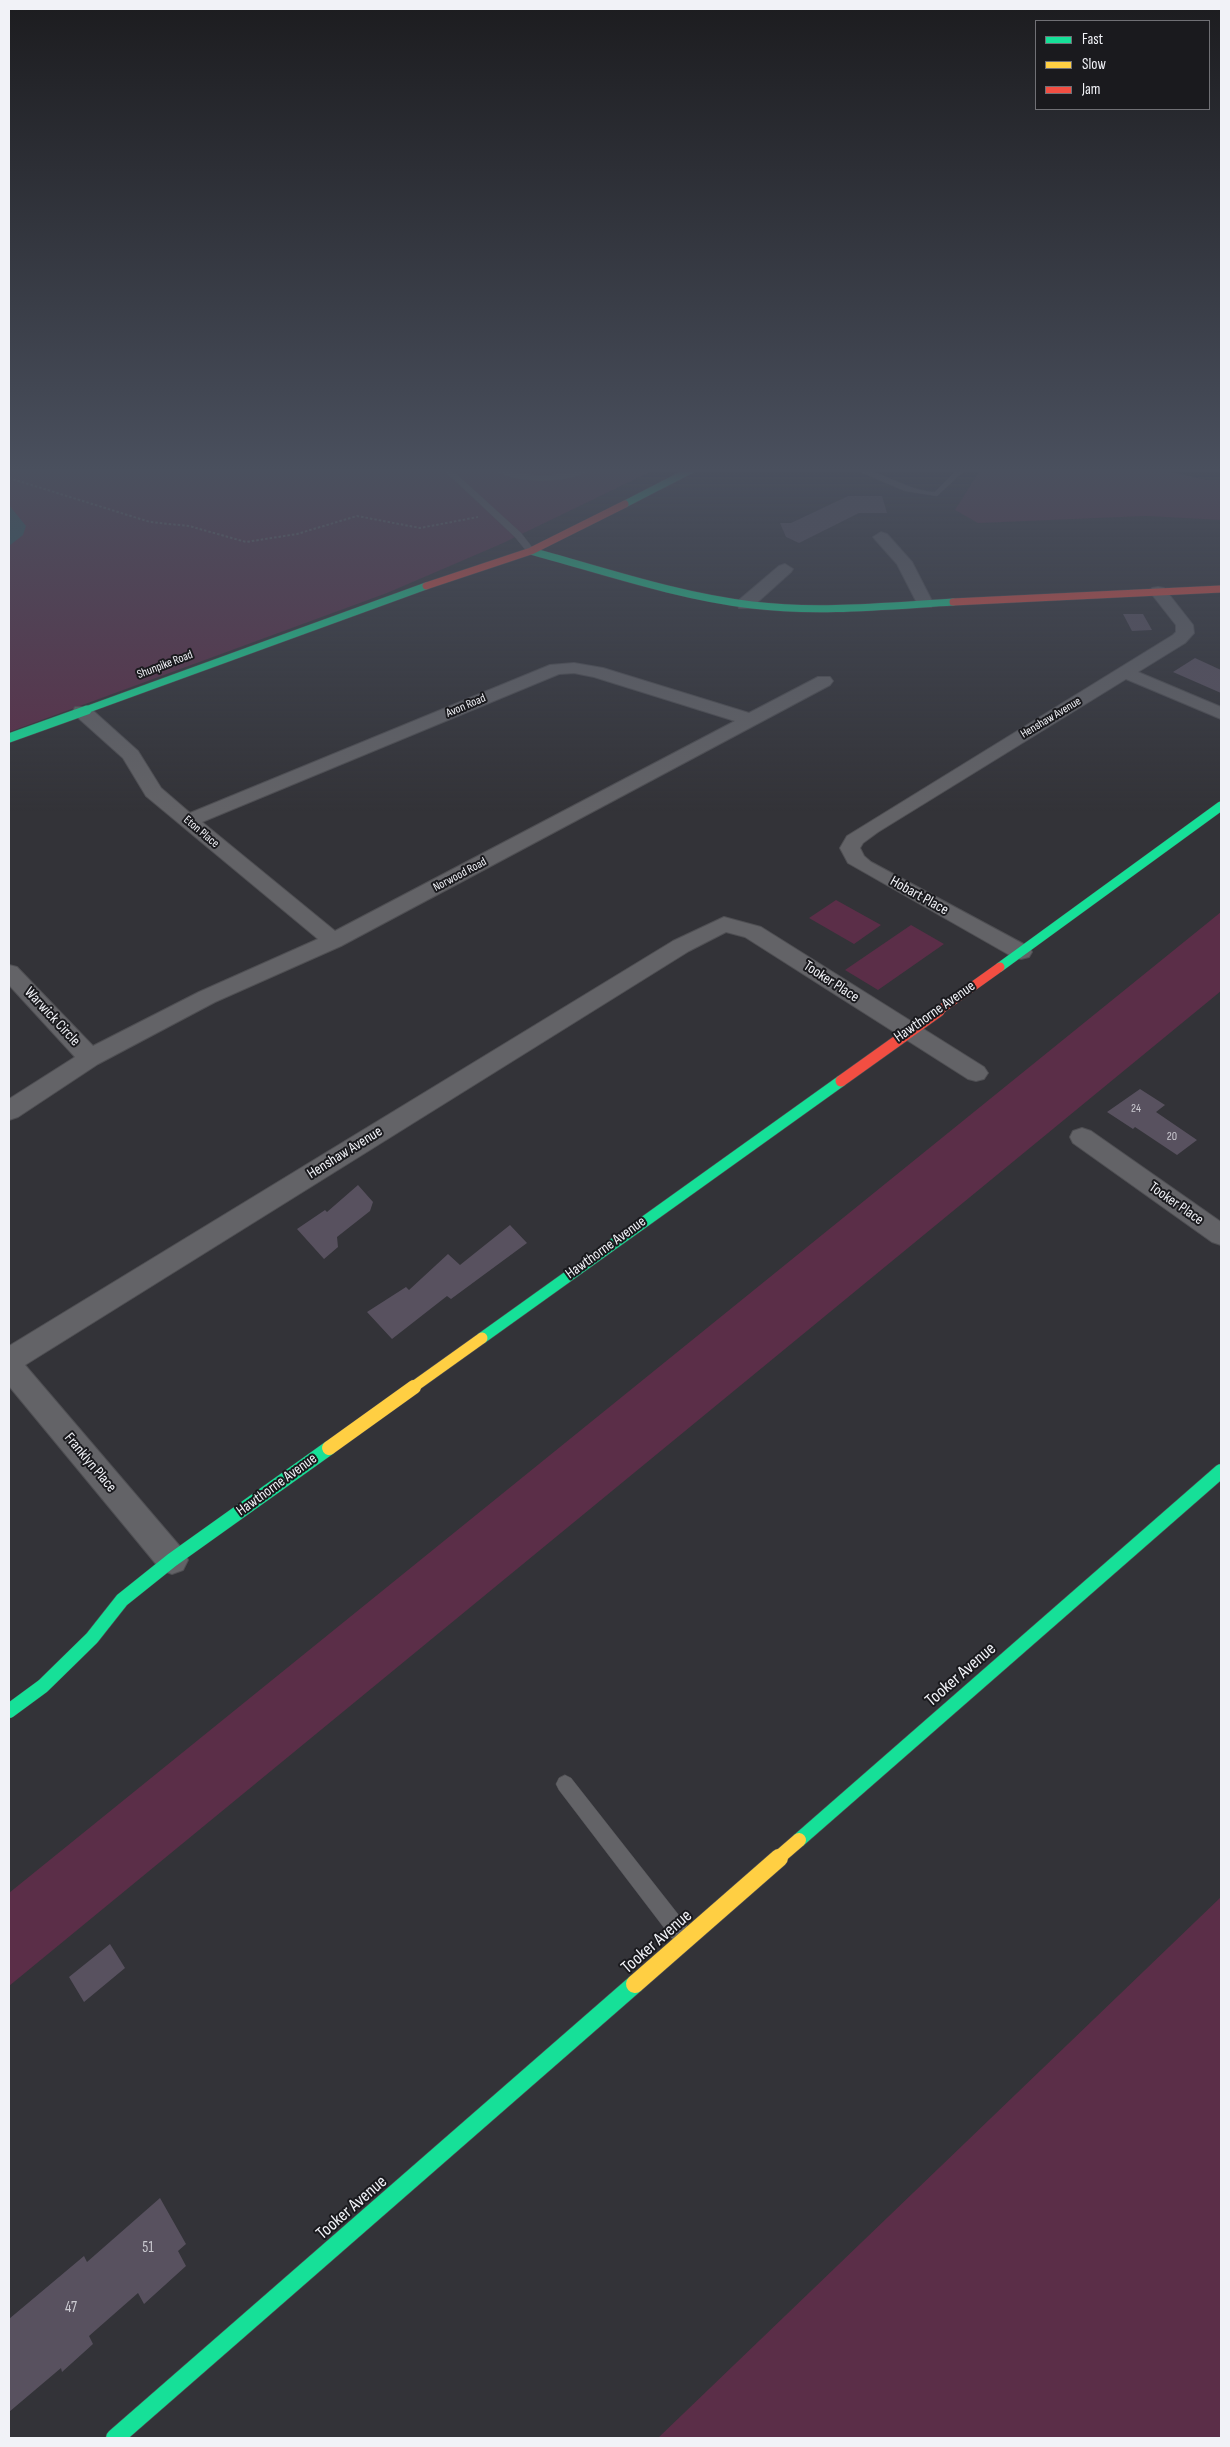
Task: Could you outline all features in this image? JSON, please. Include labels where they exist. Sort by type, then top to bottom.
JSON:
[{"type":"street","name":"Shunpike Road","points":[[9,738],[432,584]]},
{"type":"street","points":[[657,584],[713,599],[745,604],[820,609],[1221,589]]},
{"type":"street","points":[[745,604],[768,584]]},
{"type":"street","points":[[915,584],[925,603]]},
{"type":"street","name":"Henshaw Avenue","points":[[872,828],[1179,639],[1185,633],[1184,625],[1158,592]]},
{"type":"street","name":"Avon Road","points":[[188,821],[556,669],[574,668],[597,672],[752,720]]},
{"type":"street","points":[[1126,673],[1221,714]]},
{"type":"street","name":"Norwood Road","points":[[90,1058],[207,997],[333,941],[824,681]]},
{"type":"street","name":"Eton Place","points":[[82,711],[131,755],[153,792],[333,941]]},
{"type":"street","name":"Hawthorne Avenue","points":[[9,1711],[43,1686],[92,1638],[122,1600],[172,1560],[908,1031],[1021,952],[1221,806]]},
{"type":"street","name":"Hobart Place","points":[[872,828],[854,840],[850,848],[855,859],[864,866],[1021,952]]},
{"type":"street","name":"Tooker Place","points":[[681,946],[724,924],[738,926],[753,932],[976,1073]]},
{"type":"street","name":"Henshaw Avenue","points":[[9,1360],[681,946]]},
{"type":"street","name":"Warwick Circle","points":[[9,972],[90,1058],[9,1111]]},
{"type":"street","name":"Tooker Place","points":[[1082,1137],[1221,1235]]},
{"type":"street","name":"Franklyn Place","points":[[9,1366],[172,1560]]},
{"type":"street","name":"Tooker Avenue","points":[[114,2438],[1221,1471]]},
{"type":"lane","points":[[565,1784],[686,1940]]},
{"type":"shaded area","points":[[9,584],[407,584],[387,593],[9,732]]},
{"type":"shaded area","points":[[836,900],[881,925],[854,944],[809,918]]},
{"type":"shaded area","points":[[1221,912],[1221,991],[9,1986],[9,1893]]},
{"type":"shaded area","points":[[911,925],[944,944],[878,990],[845,970]]},
{"type":"shaded area","points":[[1221,1897],[1221,2438],[658,2438]]},
{"type":"building","points":[[1123,614],[1143,614],[1152,630],[1132,631]]},
{"type":"building","points":[[1195,658],[1221,670],[1221,693],[1173,672]]},
{"type":"building","points":[[1140,1089],[1165,1105],[1156,1112],[1197,1140],[1177,1155],[1135,1127],[1133,1129],[1107,1112]]},
{"type":"building","points":[[358,1185],[373,1202],[370,1211],[337,1237],[338,1247],[324,1259],[297,1229],[325,1210],[327,1212]]},
{"type":"building","points":[[510,1225],[527,1243],[451,1299],[447,1296],[392,1339],[367,1312],[406,1287],[409,1290],[448,1254],[460,1265]]},
{"type":"building","points":[[110,1944],[125,1968],[84,2002],[69,1977]]},
{"type":"building","points":[[160,2198],[186,2244],[178,2251],[186,2266],[144,2304],[138,2293],[89,2336],[93,2344],[62,2372],[61,2368],[9,2412],[9,2319],[84,2256],[87,2262]]},
{"type":"traffic: fast","points":[[650,584],[720,600],[783,608],[825,609],[953,602]]},
{"type":"traffic: fast","points":[[9,738],[426,586]]},
{"type":"traffic: fast","points":[[1000,967],[1221,806]]},
{"type":"traffic: fast","points":[[482,1338],[841,1081]]},
{"type":"traffic: fast","points":[[9,1711],[43,1686],[92,1638],[122,1600],[172,1560],[329,1448]]},
{"type":"traffic: fast","points":[[799,1840],[1221,1471]]},
{"type":"traffic: fast","points":[[115,2438],[635,1984]]},
{"type":"traffic: slow","points":[[329,1448],[482,1338]]},
{"type":"traffic: slow","points":[[635,1984],[799,1840]]},
{"type":"traffic: jam","points":[[426,586],[431,584]]},
{"type":"traffic: jam","points":[[953,602],[1221,589]]},
{"type":"traffic: jam","points":[[841,1081],[1000,967]]}]
